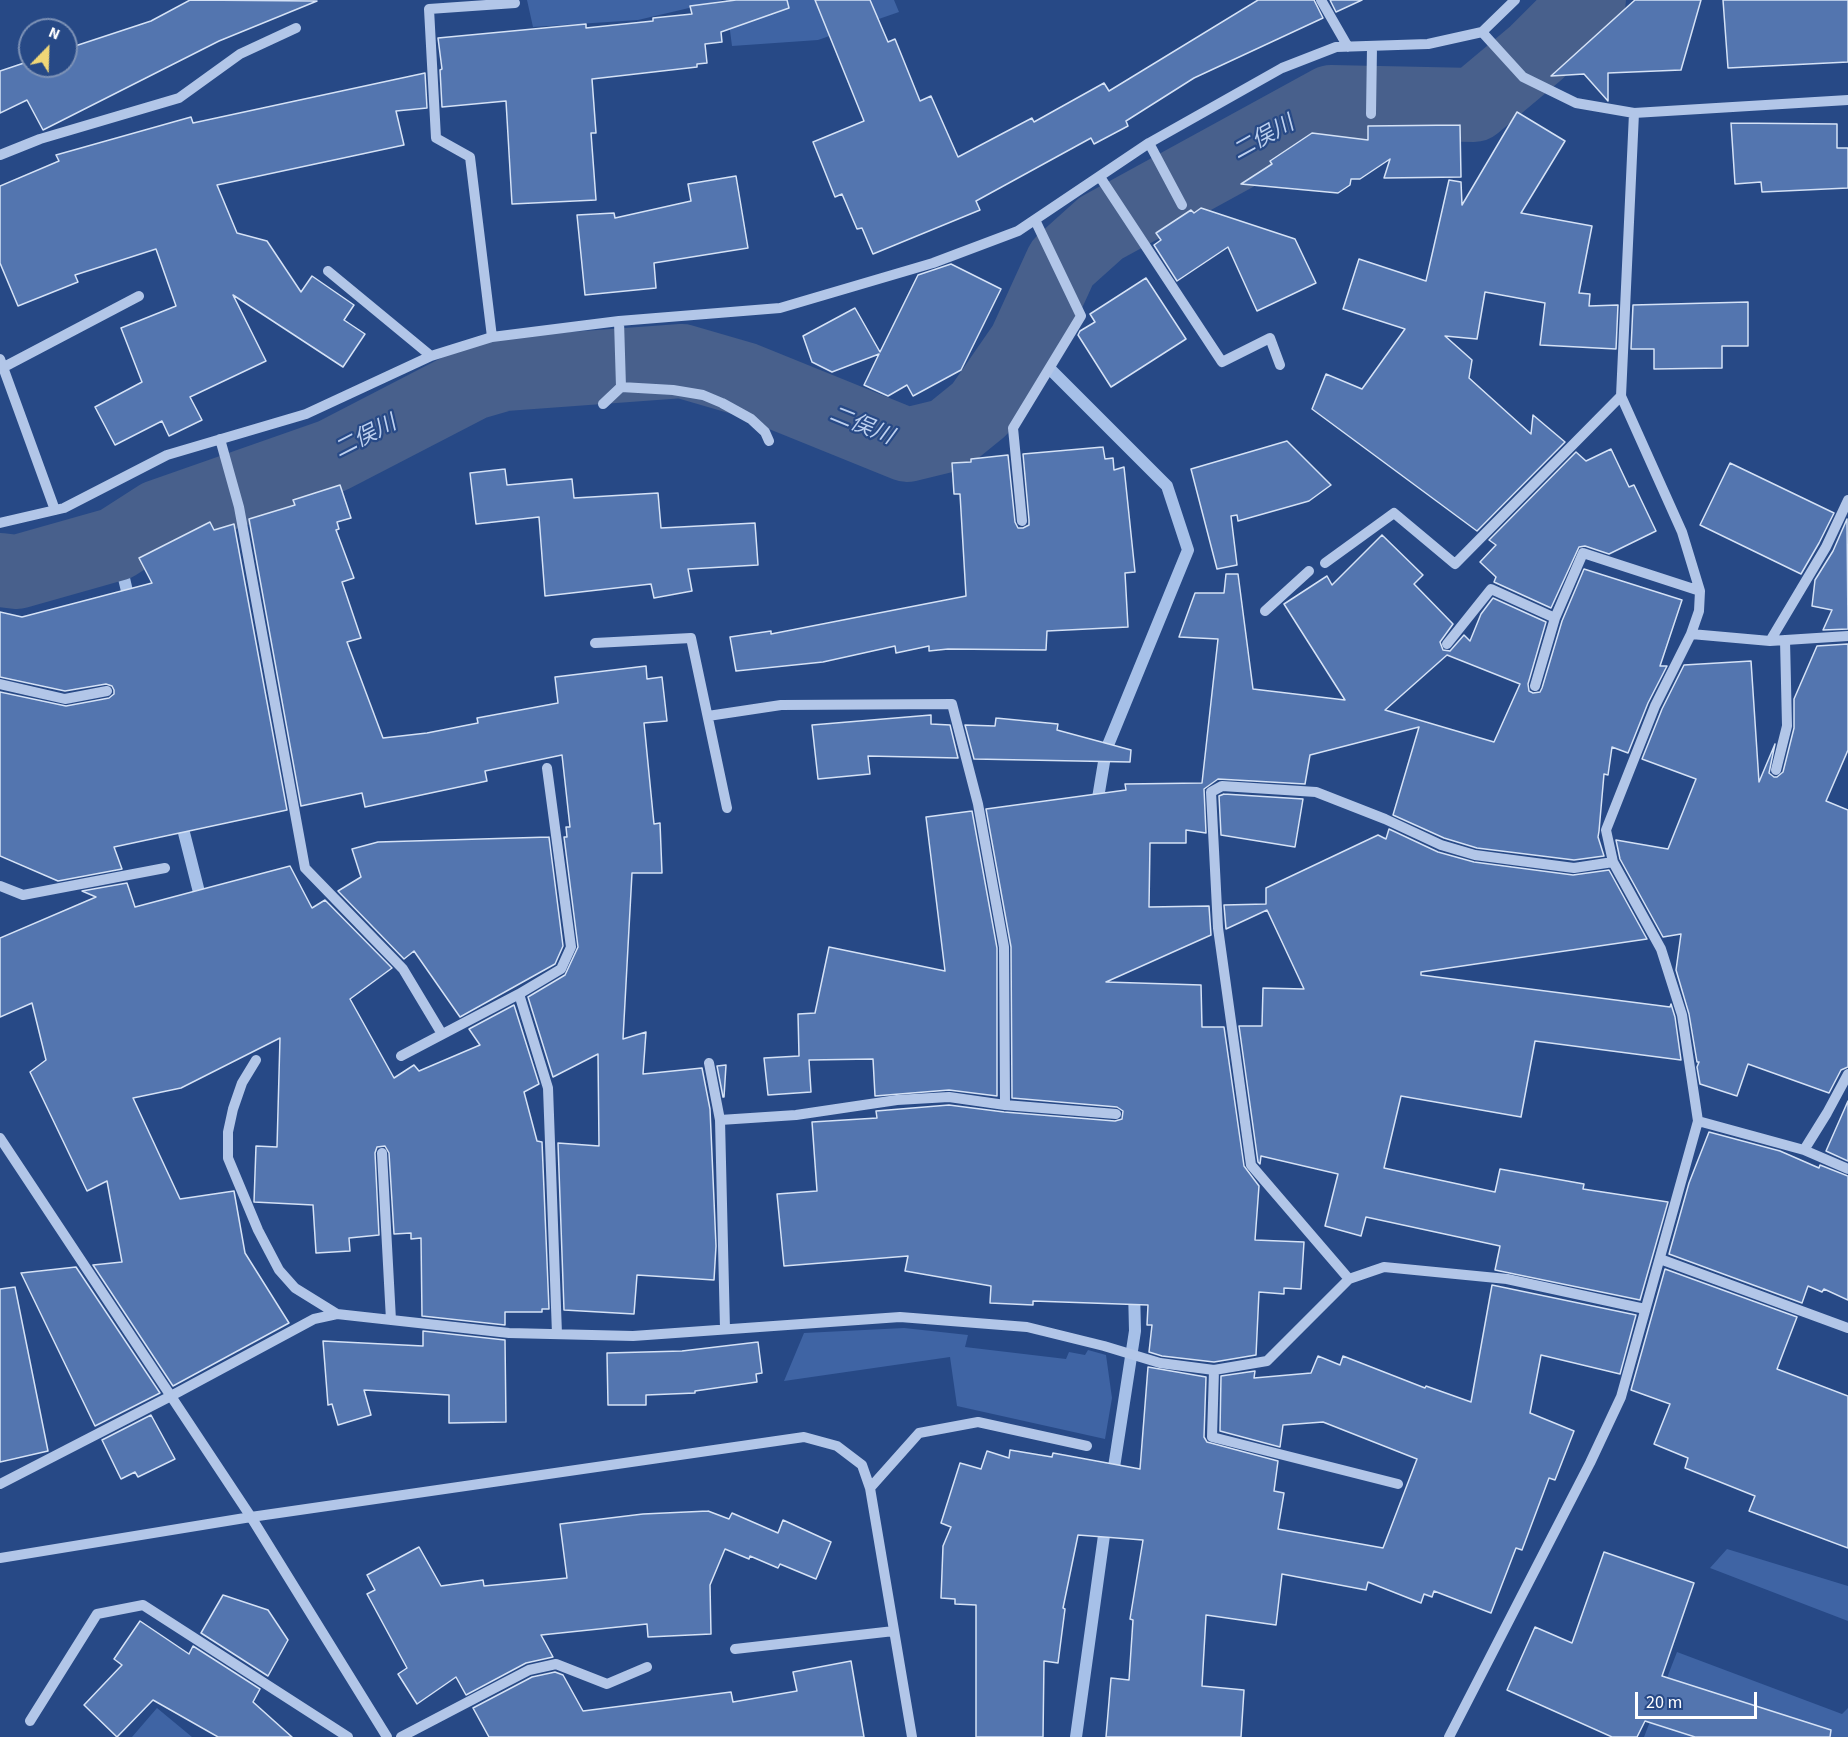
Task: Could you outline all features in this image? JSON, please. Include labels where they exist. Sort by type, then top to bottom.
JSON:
[{"type":"street","points":[[1321,0],[1348,47]]},
{"type":"street","points":[[0,523],[64,508],[167,455],[306,414],[431,356],[492,337],[619,321],[780,308],[933,263],[1018,231],[1149,143],[1282,68],[1336,47],[1428,44],[1482,32],[1515,0]]},
{"type":"street","points":[[492,337],[470,157],[436,138],[429,9],[515,3]]},
{"type":"street","points":[[0,155],[40,139],[179,98],[240,54],[296,28]]},
{"type":"street","points":[[1482,32],[1523,77],[1576,104],[1634,113],[1848,100]]},
{"type":"street","points":[[1371,114],[1372,47]]},
{"type":"street","points":[[1449,1737],[1621,1397],[1698,1121],[1682,1015],[1661,950],[1613,862],[1606,830],[1655,706],[1691,634],[1699,611],[1700,591],[1683,532],[1621,396],[1634,113]]},
{"type":"street","points":[[1149,143],[1182,205]]},
{"type":"street","points":[[1100,177],[1222,362],[1270,338],[1280,365]]},
{"type":"street","points":[[1022,521],[1013,428],[1081,316],[1035,220]]},
{"type":"street","points":[[328,271],[431,356]]},
{"type":"street","points":[[55,510],[2,363],[139,296]]},
{"type":"street","points":[[619,321],[621,387]]},
{"type":"street","points":[[603,404],[621,387],[673,390],[704,395],[751,419],[765,432],[769,441]]},
{"type":"street","points":[[1325,564],[1394,513],[1455,564],[1621,396]]},
{"type":"street","points":[[220,439],[239,507],[304,868],[404,969],[442,1034]]},
{"type":"street","points":[[1770,641],[1826,547],[1848,500]]},
{"type":"street","points":[[1535,686],[1555,618],[1583,553],[1700,591]]},
{"type":"street","points":[[1265,610],[1309,571]]},
{"type":"street","points":[[1447,645],[1491,589],[1555,618]]},
{"type":"street","points":[[1691,634],[1770,641],[1848,636]]},
{"type":"street","points":[[595,643],[691,638],[728,808]]},
{"type":"street","points":[[1776,770],[1787,726],[1785,640]]},
{"type":"street","points":[[0,684],[65,699],[107,691]]},
{"type":"street","points":[[708,716],[781,705],[952,704],[978,804],[1004,947],[1005,1106]]},
{"type":"street","points":[[401,1056],[519,994],[561,969],[571,947],[547,768]]},
{"type":"street","points":[[1349,1279],[1251,1165],[1218,928],[1211,792],[1222,786],[1316,792],[1385,819],[1441,845],[1475,855],[1574,868],[1613,862]]},
{"type":"street","points":[[0,886],[23,896],[165,868]]},
{"type":"street","points":[[519,994],[548,1088],[557,1334]]},
{"type":"street","points":[[256,1060],[242,1083],[233,1109],[228,1131],[228,1158],[258,1230],[279,1270],[295,1288],[337,1314]]},
{"type":"street","points":[[709,1063],[720,1120],[726,1329]]},
{"type":"street","points":[[1804,1150],[1848,1074]]},
{"type":"street","points":[[720,1120],[796,1115],[897,1100],[949,1097],[1005,1106],[1116,1114]]},
{"type":"street","points":[[1698,1121],[1804,1150],[1848,1169]]},
{"type":"street","points":[[0,1138],[250,1517],[387,1737]]},
{"type":"street","points":[[382,1153],[391,1320]]},
{"type":"street","points":[[1660,1259],[1848,1328]]},
{"type":"street","points":[[0,1484],[314,1319],[337,1314],[509,1334],[633,1336],[900,1317],[1027,1327],[1160,1363],[1214,1370],[1267,1361],[1349,1279],[1384,1267],[1507,1279],[1645,1309]]},
{"type":"street","points":[[1214,1370],[1212,1437],[1398,1484]]},
{"type":"street","points":[[870,1488],[919,1433],[978,1422],[1087,1446]]},
{"type":"street","points":[[0,1558],[250,1517],[804,1437],[837,1446],[862,1465],[870,1488],[912,1737]]},
{"type":"street","points":[[30,1721],[97,1614],[143,1605],[348,1737]]},
{"type":"street","points":[[735,1649],[894,1631]]},
{"type":"street","points":[[401,1737],[530,1670],[556,1664],[606,1684],[647,1667]]},
{"type":"shaded area","points":[[527,0],[723,0],[638,20],[533,27]]},
{"type":"shaded area","points":[[726,0],[894,0],[899,12],[818,40],[732,46]]},
{"type":"shaded area","points":[[904,1328],[968,1335],[965,1347],[1066,1359],[1069,1352],[1085,1355],[1088,1350],[1106,1355],[1112,1398],[1105,1439],[957,1406],[950,1357],[784,1381],[804,1333]]},
{"type":"shaded area","points":[[1727,1549],[1848,1586],[1848,1621],[1710,1568]]},
{"type":"shaded area","points":[[1677,1652],[1842,1714],[1848,1708],[1848,1737],[1644,1737]]},
{"type":"shaded area","points":[[157,1708],[192,1737],[132,1737]]},
{"type":"building","points":[[190,0],[317,1],[219,41],[43,130],[27,100],[0,113],[0,71],[18,65],[18,78],[78,78],[78,45],[151,21]]},
{"type":"building","points":[[736,0],[787,0],[789,8],[721,32],[722,42],[705,44],[707,63],[697,64],[697,67],[592,79],[596,133],[591,133],[596,200],[512,204],[506,101],[442,107],[440,70],[442,69],[438,38],[586,24],[586,28],[653,21],[653,18],[692,14],[690,6]]},
{"type":"building","points":[[815,0],[870,0],[888,42],[895,39],[920,101],[931,96],[958,157],[1032,118],[1034,122],[1104,83],[1109,91],[1258,0],[1314,0],[1323,18],[1194,78],[1126,121],[1128,126],[1094,144],[1091,138],[976,201],[980,210],[873,254],[862,228],[857,229],[842,194],[835,197],[813,142],[864,121]]},
{"type":"building","points":[[1330,0],[1362,0],[1336,12]]},
{"type":"building","points":[[1635,0],[1701,0],[1681,70],[1608,73],[1608,101],[1584,74],[1551,76]]},
{"type":"building","points":[[1723,0],[1848,0],[1848,62],[1728,68]]},
{"type":"building","points":[[425,73],[427,108],[396,111],[404,145],[217,185],[237,233],[267,241],[301,292],[312,276],[354,305],[344,320],[365,334],[343,367],[233,295],[266,361],[190,397],[202,420],[169,436],[162,421],[115,445],[95,407],[142,382],[121,328],[176,306],[156,249],[75,275],[78,282],[18,306],[0,263],[0,186],[59,161],[56,155],[191,117],[193,123]]},
{"type":"building","points":[[1517,112],[1565,141],[1521,213],[1592,226],[1579,293],[1590,294],[1589,306],[1618,305],[1616,349],[1540,345],[1545,303],[1485,292],[1477,339],[1445,336],[1472,360],[1469,378],[1531,434],[1533,415],[1565,442],[1477,531],[1312,409],[1326,374],[1362,389],[1405,329],[1343,309],[1359,259],[1426,281],[1449,180],[1461,182],[1462,205]]},
{"type":"building","points":[[1731,123],[1837,124],[1837,148],[1848,148],[1848,188],[1762,192],[1761,182],[1735,184]]},
{"type":"building","points":[[1460,125],[1461,177],[1384,178],[1390,159],[1360,179],[1351,179],[1350,185],[1338,193],[1241,184],[1272,164],[1270,161],[1312,133],[1368,140],[1368,126]]},
{"type":"building","points":[[736,176],[748,248],[654,263],[656,288],[585,295],[577,215],[614,213],[615,218],[691,201],[688,184]]},
{"type":"building","points":[[1201,208],[1295,239],[1316,283],[1257,311],[1228,247],[1177,281],[1154,245],[1161,240],[1156,233],[1191,210],[1194,213]]},
{"type":"building","points":[[951,264],[1001,289],[961,370],[913,396],[907,385],[888,396],[864,385],[879,354],[832,372],[812,362],[803,336],[855,308],[880,352],[918,275]]},
{"type":"building","points":[[1146,278],[1186,339],[1111,387],[1078,335],[1080,331],[1095,322],[1090,314]]},
{"type":"building","points":[[1748,302],[1748,346],[1722,346],[1722,368],[1654,369],[1654,349],[1631,349],[1633,305]]},
{"type":"building","points":[[1287,441],[1331,485],[1309,501],[1238,521],[1237,515],[1231,516],[1237,565],[1217,569],[1191,469]]},
{"type":"building","points":[[1103,447],[1105,459],[1113,458],[1114,470],[1124,467],[1135,572],[1125,573],[1128,627],[1047,631],[1046,650],[948,649],[929,651],[929,646],[896,653],[895,646],[823,662],[736,671],[730,637],[771,631],[771,634],[966,596],[960,494],[954,494],[952,463],[1008,455],[1015,522],[1018,528],[1023,528],[1029,525],[1029,520],[1023,454]]},
{"type":"building","points":[[1611,449],[1629,487],[1634,485],[1656,531],[1609,554],[1585,546],[1579,547],[1551,608],[1494,582],[1496,577],[1480,562],[1496,545],[1489,540],[1576,452],[1586,461]]},
{"type":"building","points":[[1730,463],[1834,513],[1801,574],[1700,525]]},
{"type":"building","points":[[505,469],[507,485],[572,479],[574,498],[658,493],[661,528],[755,523],[758,565],[688,569],[692,591],[654,598],[651,584],[545,596],[539,517],[476,524],[470,473]]},
{"type":"building","points":[[340,485],[351,518],[337,522],[339,529],[336,530],[354,578],[342,582],[361,638],[347,642],[383,738],[427,733],[478,723],[477,718],[558,703],[555,677],[646,666],[647,679],[662,677],[667,721],[644,723],[654,824],[660,823],[662,873],[632,873],[623,1039],[646,1032],[643,1074],[702,1068],[710,1109],[716,1246],[714,1280],[637,1275],[634,1314],[564,1310],[558,1143],[599,1146],[598,1054],[553,1077],[528,997],[565,975],[578,947],[564,837],[567,837],[566,827],[570,827],[562,755],[485,771],[487,781],[365,807],[362,793],[301,806],[249,519],[295,505],[293,500]]},
{"type":"building","points":[[1847,519],[1848,629],[1823,630],[1832,610],[1812,606],[1815,580],[1833,551]]},
{"type":"building","points":[[210,522],[214,530],[234,524],[287,810],[114,847],[122,869],[58,881],[0,856],[0,692],[66,706],[109,698],[114,694],[114,690],[112,686],[106,684],[65,691],[0,677],[0,612],[22,617],[152,583],[139,558]]},
{"type":"building","points":[[1382,535],[1423,575],[1414,584],[1453,624],[1440,642],[1443,650],[1450,651],[1464,635],[1470,641],[1481,614],[1493,598],[1546,622],[1528,684],[1529,691],[1533,693],[1540,692],[1542,688],[1562,621],[1584,569],[1682,600],[1660,666],[1667,666],[1648,703],[1628,753],[1612,747],[1608,775],[1604,774],[1598,837],[1604,856],[1574,860],[1477,848],[1444,838],[1393,815],[1419,727],[1310,755],[1305,784],[1218,779],[1204,789],[1206,833],[1186,830],[1186,843],[1150,843],[1149,907],[1209,906],[1211,935],[1106,982],[1201,985],[1202,1027],[1224,1027],[1244,1166],[1259,1186],[1255,1240],[1304,1242],[1301,1289],[1284,1288],[1284,1294],[1259,1292],[1256,1355],[1214,1362],[1162,1356],[1149,1352],[1152,1325],[1147,1325],[1148,1305],[1033,1301],[1033,1305],[990,1303],[991,1286],[905,1271],[908,1256],[784,1266],[777,1194],[817,1191],[812,1122],[877,1118],[876,1111],[949,1105],[1115,1121],[1122,1119],[1123,1111],[1117,1107],[1012,1098],[1011,947],[986,809],[1126,790],[1125,784],[1202,783],[1218,639],[1179,637],[1195,593],[1224,593],[1226,574],[1238,574],[1253,689],[1345,700],[1284,604],[1327,576],[1332,585]],"holes":[[[1447,655],[1520,684],[1494,742],[1385,710]]]},
{"type":"building","points":[[1848,644],[1848,750],[1826,801],[1848,810],[1848,1067],[1841,1070],[1829,1093],[1748,1064],[1737,1096],[1700,1084],[1697,1067],[1699,1062],[1697,1062],[1689,1014],[1676,970],[1681,934],[1663,937],[1620,859],[1616,840],[1668,849],[1696,779],[1642,759],[1662,709],[1684,665],[1751,661],[1759,782],[1775,744],[1769,773],[1777,777],[1783,772],[1794,728],[1794,699],[1817,646]]},
{"type":"building","points":[[931,715],[931,724],[950,725],[958,758],[868,756],[870,774],[818,779],[812,725]]},
{"type":"building","points":[[996,718],[1058,724],[1057,730],[1131,750],[1130,762],[974,759],[965,725],[995,726]]},
{"type":"building","points":[[1224,794],[1303,799],[1295,847],[1221,835],[1219,796]]},
{"type":"building","points":[[972,811],[997,948],[997,1096],[949,1090],[875,1096],[873,1059],[809,1060],[811,1092],[768,1095],[764,1058],[799,1056],[798,1014],[815,1013],[829,947],[945,971],[926,817]]},
{"type":"building","points":[[1389,829],[1438,852],[1474,862],[1573,875],[1609,870],[1647,939],[1421,972],[1421,975],[1670,1007],[1671,1004],[1681,1060],[1535,1041],[1521,1117],[1401,1096],[1384,1168],[1495,1192],[1500,1169],[1584,1184],[1583,1189],[1668,1202],[1640,1300],[1495,1270],[1500,1246],[1366,1217],[1361,1236],[1325,1226],[1338,1174],[1261,1156],[1260,1164],[1258,1162],[1239,1026],[1262,1026],[1263,988],[1304,989],[1267,910],[1226,929],[1224,905],[1266,904],[1266,888],[1378,835],[1386,839]]},
{"type":"building","points":[[549,837],[563,946],[555,964],[460,1017],[414,951],[404,959],[338,891],[361,877],[352,849],[378,842]]},
{"type":"building","points":[[290,866],[312,908],[325,900],[392,968],[350,999],[394,1078],[414,1065],[419,1071],[480,1045],[469,1029],[514,1005],[539,1084],[524,1092],[537,1141],[542,1142],[549,1309],[542,1309],[542,1312],[505,1312],[505,1325],[422,1316],[421,1238],[411,1239],[411,1233],[394,1234],[389,1153],[385,1146],[377,1147],[375,1153],[379,1235],[349,1238],[350,1251],[316,1253],[313,1205],[254,1202],[256,1146],[277,1147],[280,1038],[181,1088],[133,1098],[180,1199],[234,1191],[245,1253],[289,1323],[173,1386],[93,1265],[122,1262],[107,1181],[87,1191],[30,1072],[46,1060],[32,1003],[0,1017],[0,938],[96,897],[82,891],[127,883],[135,907]]},
{"type":"building","points":[[726,1065],[724,1097],[723,1097],[717,1066]]},
{"type":"building","points":[[1848,1101],[1848,1161],[1826,1151]]},
{"type":"building","points":[[1709,1132],[1780,1151],[1819,1168],[1820,1165],[1848,1176],[1848,1300],[1824,1289],[1822,1292],[1808,1286],[1802,1303],[1669,1254],[1689,1183]]},
{"type":"building","points":[[76,1267],[160,1393],[95,1426],[21,1273]]},
{"type":"building","points":[[1665,1269],[1797,1317],[1777,1369],[1848,1396],[1848,1548],[1749,1511],[1755,1496],[1685,1468],[1688,1458],[1654,1444],[1670,1404],[1631,1390]]},
{"type":"building","points":[[1492,1285],[1636,1315],[1620,1374],[1541,1355],[1530,1413],[1574,1431],[1555,1480],[1549,1478],[1522,1550],[1516,1548],[1491,1613],[1434,1591],[1432,1597],[1424,1594],[1421,1603],[1368,1582],[1366,1590],[1282,1574],[1276,1625],[1206,1615],[1202,1686],[1244,1690],[1241,1737],[1106,1737],[1111,1678],[1129,1680],[1133,1620],[1130,1619],[1143,1540],[1078,1535],[1063,1608],[1065,1609],[1058,1663],[1044,1661],[1043,1737],[976,1737],[976,1605],[955,1604],[955,1599],[941,1598],[943,1546],[951,1527],[941,1523],[960,1463],[981,1469],[987,1451],[1009,1458],[1010,1450],[1052,1457],[1053,1453],[1140,1469],[1148,1367],[1206,1377],[1204,1437],[1207,1442],[1278,1461],[1274,1491],[1284,1493],[1278,1529],[1383,1548],[1417,1459],[1323,1422],[1283,1425],[1280,1447],[1220,1431],[1221,1376],[1255,1371],[1254,1378],[1311,1373],[1318,1356],[1340,1365],[1343,1356],[1425,1388],[1426,1386],[1471,1402]]},
{"type":"building","points":[[15,1287],[48,1451],[0,1462],[0,1289]]},
{"type":"building","points":[[423,1331],[505,1340],[506,1422],[449,1423],[449,1395],[364,1390],[371,1415],[338,1425],[332,1404],[328,1405],[323,1341],[423,1346]]},
{"type":"building","points":[[758,1342],[762,1373],[756,1374],[757,1382],[695,1391],[695,1393],[646,1395],[646,1405],[608,1405],[607,1353],[682,1351]]},
{"type":"building","points":[[151,1415],[175,1459],[138,1477],[135,1472],[121,1479],[102,1440]]},
{"type":"building","points":[[708,1511],[729,1519],[732,1513],[778,1533],[783,1520],[831,1542],[816,1579],[780,1564],[778,1568],[750,1556],[749,1559],[725,1549],[710,1585],[711,1634],[648,1637],[647,1624],[541,1635],[553,1657],[526,1663],[466,1695],[456,1677],[417,1704],[398,1674],[407,1668],[367,1594],[375,1590],[367,1575],[419,1547],[441,1586],[483,1580],[484,1586],[567,1578],[560,1524],[643,1514]]},
{"type":"building","points":[[1604,1552],[1694,1583],[1662,1676],[1831,1730],[1830,1737],[1695,1737],[1645,1721],[1637,1737],[1612,1737],[1507,1690],[1535,1627],[1572,1643]]},
{"type":"building","points":[[223,1595],[268,1610],[288,1640],[268,1676],[201,1633]]},
{"type":"building","points":[[140,1621],[189,1654],[193,1646],[260,1689],[253,1702],[292,1737],[218,1737],[153,1700],[117,1737],[84,1705],[122,1665],[114,1659]]},
{"type":"building","points":[[851,1661],[864,1737],[489,1737],[473,1708],[532,1677],[555,1672],[563,1675],[583,1711],[731,1692],[733,1702],[797,1691],[793,1672]]},
{"type":"waterway","name":"二俣川","points":[[0,570],[17,572],[116,544],[158,517],[332,456],[473,383],[504,374],[682,361],[744,379],[907,445],[948,435],[980,409],[1025,344],[1062,263],[1101,228],[1331,102],[1474,105],[1536,53],[1589,0]]},
{"type":"waterway","points":[[1025,344],[1167,486],[1188,550],[1106,750],[1096,810]]},
{"type":"waterway","points":[[116,544],[130,604]]},
{"type":"waterway","points":[[180,817],[202,904]]},
{"type":"waterway","points":[[1112,1480],[1135,1331],[1134,1289]]},
{"type":"waterway","points":[[1076,1737],[1106,1521]]}]
